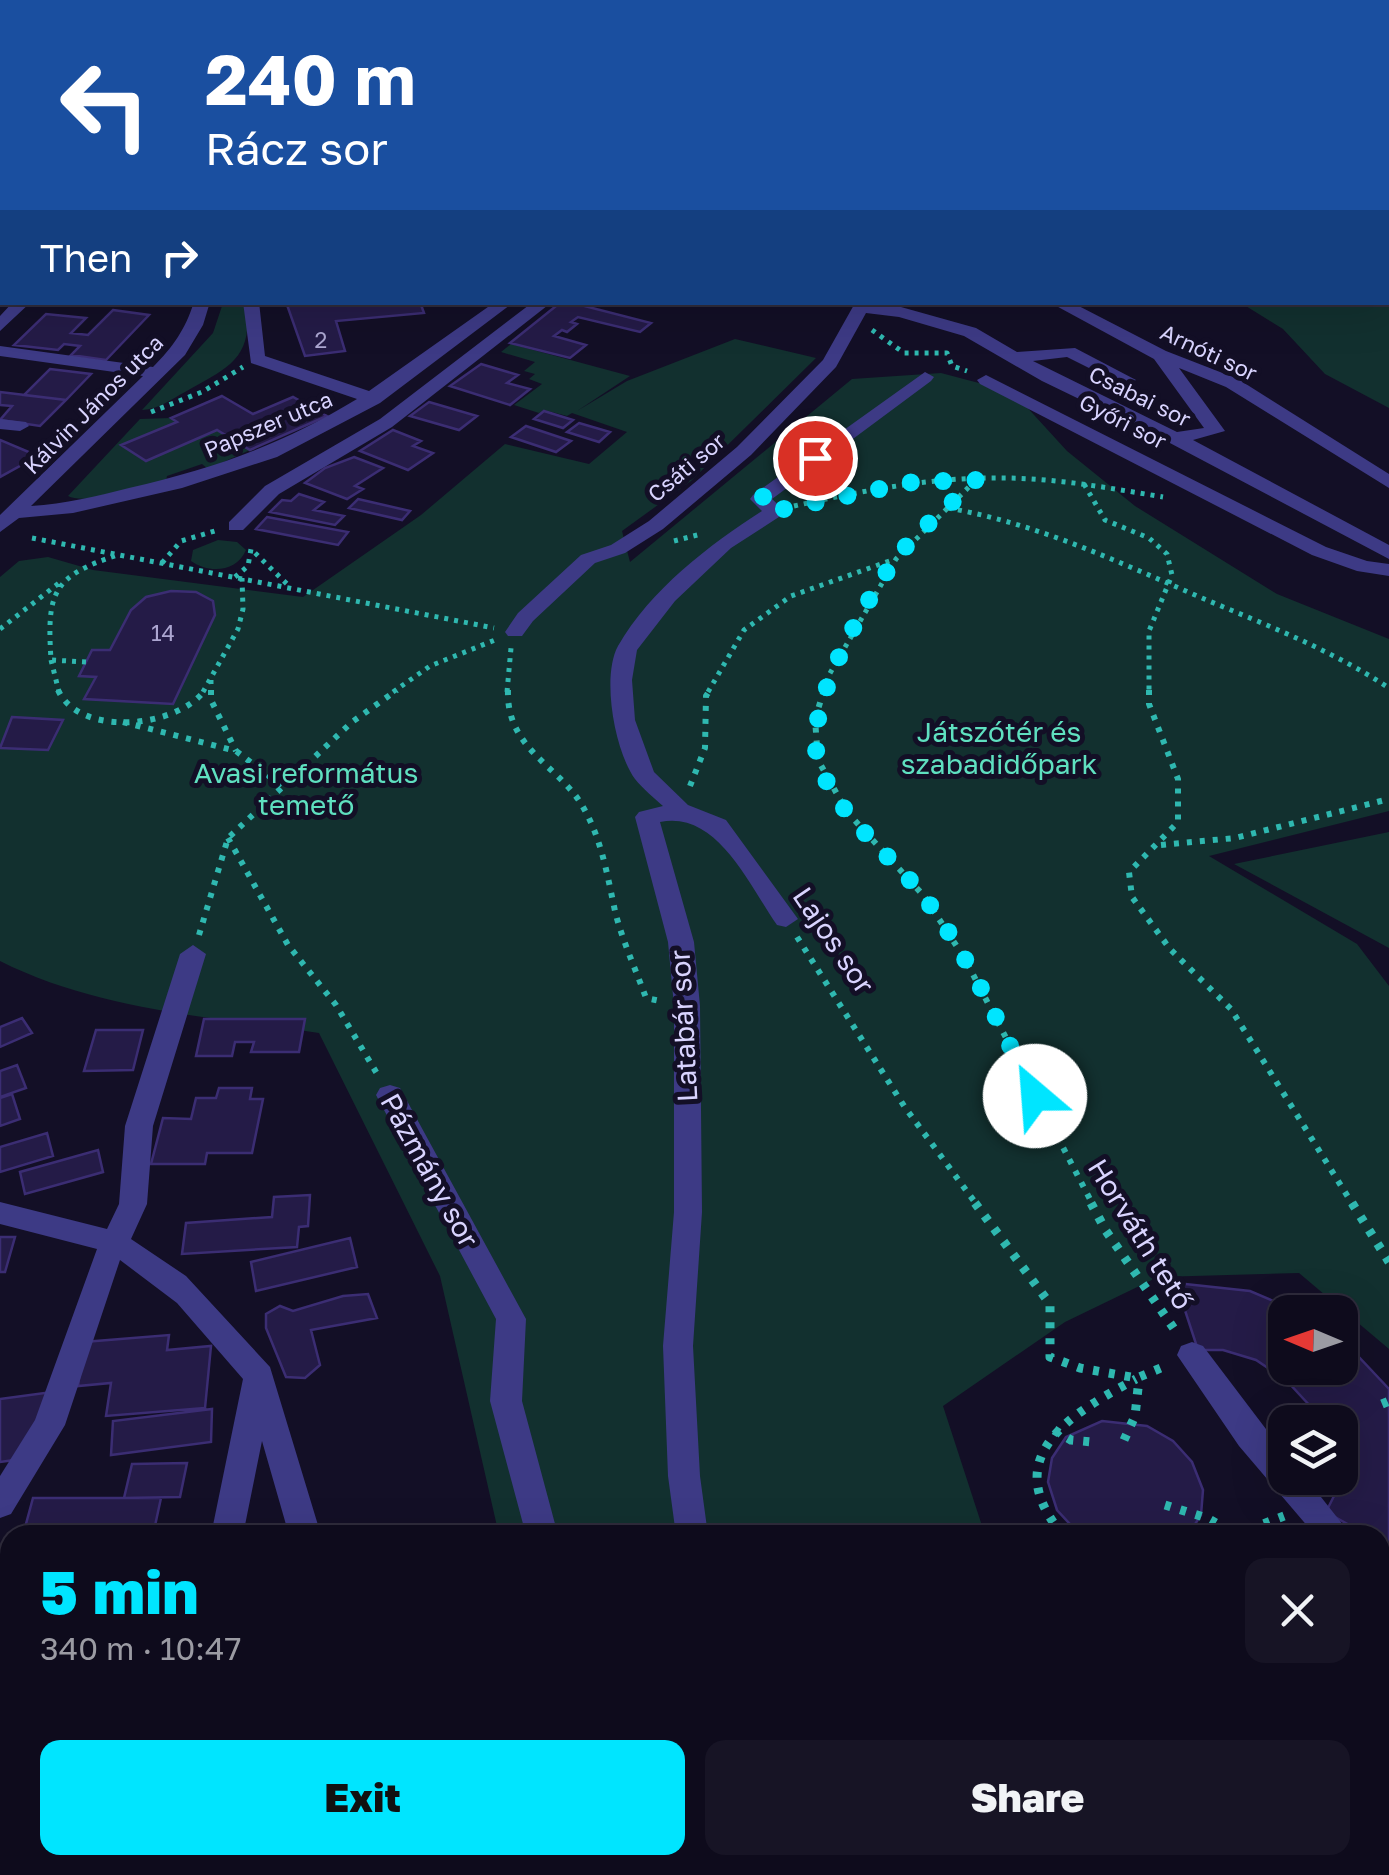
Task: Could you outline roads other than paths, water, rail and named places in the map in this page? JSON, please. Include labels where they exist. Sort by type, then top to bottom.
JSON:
[{"type":"street","points":[[0,326],[20,305]]},
{"type":"street","name":"Kálvin János utca","points":[[0,526],[179,351],[195,325],[201,305]]},
{"type":"street","points":[[252,305],[257,359],[374,399]]},
{"type":"street","name":"Papszer utca","points":[[17,512],[43,514],[231,469],[374,399],[502,305]]},
{"type":"street","name":"Papszer utca","points":[[236,526],[272,490],[386,423],[540,305]]},
{"type":"street","name":"Arnóti sor","points":[[1063,305],[1160,355],[1232,383],[1389,482]]},
{"type":"street","name":"Csabai sor","points":[[858,310],[901,312],[970,332],[1048,377],[1175,438],[1389,552]]},
{"type":"street","name":"Csáti sor","points":[[515,632],[526,616],[588,559],[618,549],[656,525],[744,451],[830,363],[858,310]]},
{"type":"street","points":[[0,350],[157,372]]},
{"type":"street","points":[[1019,358],[1069,352],[1127,380]]},
{"type":"street","points":[[1160,355],[1216,431],[1175,438]]},
{"type":"street","name":"Lajos sor","points":[[786,919],[718,825],[680,810],[644,775],[624,720],[621,680],[627,649],[699,566],[774,511],[760,499],[925,377]]},
{"type":"street","name":"Győri sor","points":[[986,380],[1319,551],[1364,567],[1389,570]]},
{"type":"street","points":[[0,424],[20,426]]},
{"type":"street","name":"Latabár sor","points":[[680,810],[648,816],[681,942],[687,1006],[688,1212],[678,1346],[684,1476],[691,1525]]},
{"type":"street","points":[[0,1504],[49,1425],[100,1272],[134,1204],[139,1126],[193,954]]},
{"type":"street","name":"Pázmány sor","points":[[390,1095],[510,1319],[506,1401],[539,1525]]},
{"type":"street","points":[[0,1213],[68,1226],[115,1242],[176,1283],[259,1376],[302,1525]]},
{"type":"street","points":[[1192,1355],[1250,1436],[1326,1525]]},
{"type":"street","points":[[230,1525],[259,1376]]},
{"type":"park label","name":"Játszótér és szabadidőpark","points":[[999,747]]},
{"type":"park label","name":"Avasi református temető","points":[[306,788]]}]
